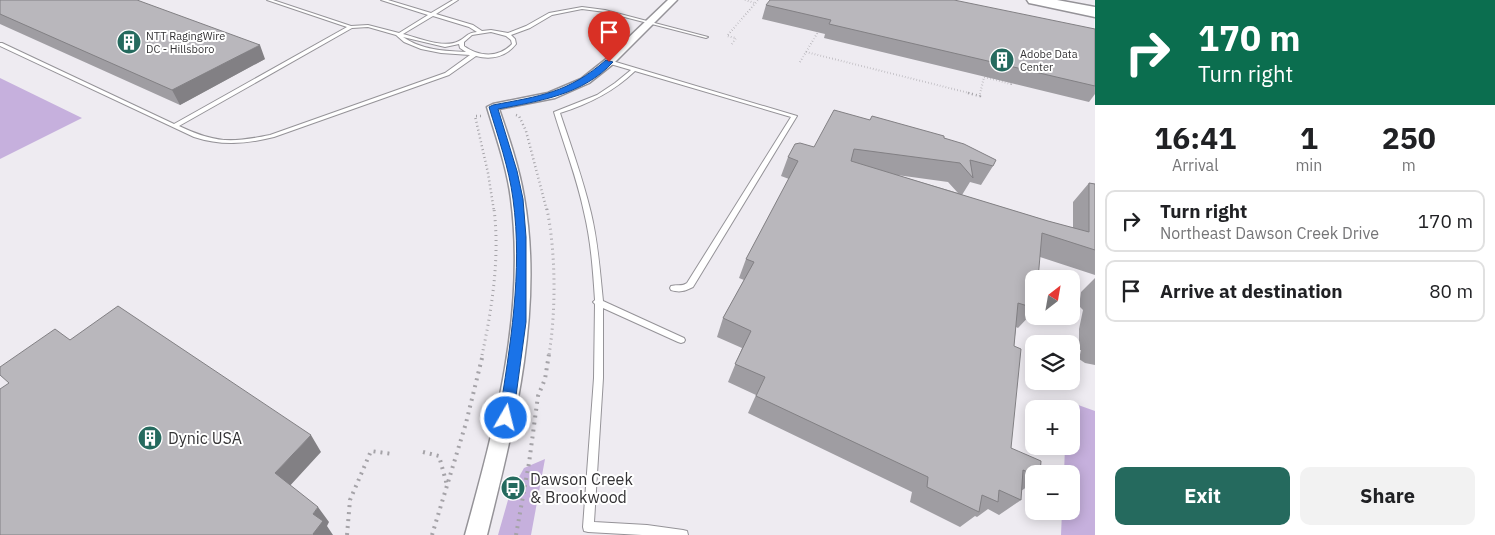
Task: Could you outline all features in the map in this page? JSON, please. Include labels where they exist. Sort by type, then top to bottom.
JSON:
[{"type":"main road","points":[[1034,0],[1095,12]]},
{"type":"street","points":[[476,535],[506,418],[520,322],[522,269],[518,199],[510,160],[493,107],[551,96],[566,91],[589,79],[673,0]]},
{"type":"lane","points":[[269,0],[352,26],[368,26],[445,46],[461,42],[471,34],[480,32],[500,32],[513,39],[514,44],[504,53],[484,56],[435,52],[407,43],[398,35]]},
{"type":"lane","points":[[383,0],[471,26],[480,32]]},
{"type":"lane","points":[[398,35],[456,0]]},
{"type":"lane","points":[[582,8],[584,0]]},
{"type":"lane","points":[[508,35],[528,27],[551,14],[582,8],[605,11],[706,37]]},
{"type":"lane","points":[[174,126],[352,26]]},
{"type":"lane","points":[[461,42],[466,52],[474,55]]},
{"type":"lane","points":[[0,44],[174,126],[217,143],[248,141],[272,136],[447,74],[474,55]]},
{"type":"lane","points":[[609,62],[794,116],[690,285],[683,289],[674,288]]},
{"type":"lane","points":[[635,69],[604,94],[592,101],[557,112],[581,183],[596,261],[600,343],[588,527],[648,530],[682,535]]},
{"type":"lane","points":[[598,302],[681,340]]},
{"type":"path","points":[[745,0],[756,1]]},
{"type":"path","points":[[732,44],[736,38],[727,36],[756,1]]},
{"type":"path","points":[[800,62],[818,32]]},
{"type":"path","points":[[806,52],[980,96],[984,77],[1011,84],[1012,74]]},
{"type":"path","points":[[513,114],[519,116],[526,131],[543,191],[549,221],[553,328],[545,379],[538,396],[529,463],[516,535]]},
{"type":"path","points":[[432,535],[473,396],[485,342],[493,282],[496,231],[487,167],[475,116]]},
{"type":"path","points":[[347,535],[350,500],[371,451],[392,454]]},
{"type":"path","points":[[423,452],[439,456],[447,488]]},
{"type":"shaded area","points":[[0,78],[82,118],[0,159]]},
{"type":"shaded area","points":[[1080,406],[1095,411],[1095,535],[1061,535],[1062,520],[1080,520],[1080,465],[1064,465],[1065,455],[1080,455]]},
{"type":"shaded area","points":[[545,459],[531,535],[498,535],[510,493],[524,468]]},
{"type":"building","name":"NTT RagingWire DC - Hillsboro","points":[[0,0],[137,0],[260,45],[172,90],[0,14]]},
{"type":"building","name":"Adobe Data Center","points":[[770,0],[954,0],[1095,29],[1095,86],[829,24],[831,20],[766,5]]},
{"type":"building","points":[[834,110],[870,120],[872,116],[944,136],[944,138],[964,144],[996,160],[993,166],[970,160],[973,178],[960,163],[854,149],[851,161],[1089,232],[1089,183],[1095,184],[1095,250],[1042,233],[1039,270],[1025,270],[1025,305],[1018,303],[1014,346],[1021,349],[1011,448],[1041,461],[1041,465],[1025,465],[1021,500],[999,490],[998,502],[982,495],[979,512],[927,487],[928,477],[756,396],[765,377],[735,364],[751,331],[723,318],[754,262],[746,259],[798,161],[788,157],[795,144],[800,143],[814,147]]},
{"type":"building","name":"Dynic USA","points":[[118,306],[311,435],[275,473],[318,507],[313,514],[323,521],[314,535],[0,535],[0,389],[9,383],[0,375],[0,367],[55,329],[70,340]]},
{"type":"place","name":"NTT RagingWire DC - Hillsboro","points":[[129,42]]},
{"type":"place","name":"Adobe Data Center","points":[[1002,60]]},
{"type":"place","name":"Dynic USA","points":[[150,438]]},
{"type":"place","name":"Dawson Creek & Brookwood","points":[[513,488]]},
{"type":"route","points":[[506,418],[520,322],[521,237],[518,199],[510,160],[493,107],[551,96],[566,91],[589,79],[609,62]]}]
